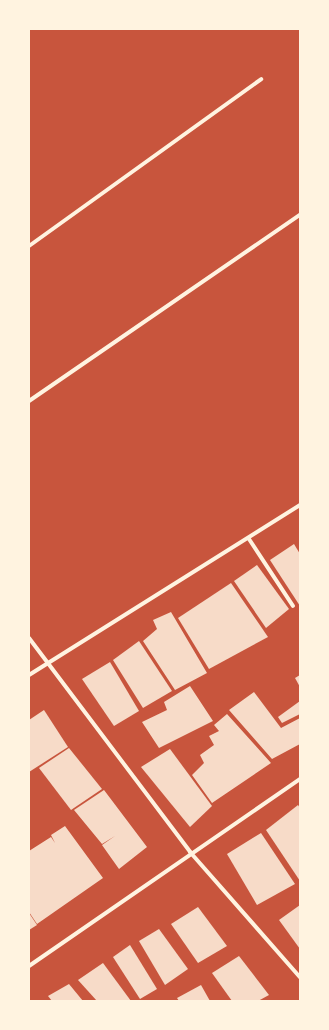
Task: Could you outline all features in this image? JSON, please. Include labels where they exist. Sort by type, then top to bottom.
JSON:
[{"type":"street","points":[[29,246],[261,79]]},
{"type":"street","points":[[29,401],[300,215]]},
{"type":"street","points":[[29,675],[249,539],[300,505]]},
{"type":"street","points":[[249,539],[293,606]]},
{"type":"street","points":[[29,638],[49,662],[190,852],[300,977]]},
{"type":"street","points":[[29,966],[190,852],[300,779]]},
{"type":"building","points":[[294,544],[300,554],[300,606],[270,560]]},
{"type":"building","points":[[257,565],[289,609],[266,628],[234,581]]},
{"type":"building","points":[[231,583],[268,637],[209,669],[178,618]]},
{"type":"building","points":[[171,612],[207,673],[175,690],[143,641],[157,629],[153,620]]},
{"type":"building","points":[[139,641],[172,691],[143,708],[113,660]]},
{"type":"building","points":[[110,662],[139,711],[114,726],[82,679]]},
{"type":"building","points":[[300,675],[300,687],[295,678]]},
{"type":"building","points":[[190,686],[213,721],[159,748],[142,722],[167,710],[164,702]]},
{"type":"building","points":[[254,692],[281,728],[300,718],[300,744],[272,759],[229,710]]},
{"type":"building","points":[[300,701],[300,714],[282,723],[278,717]]},
{"type":"building","points":[[44,710],[68,747],[29,772],[29,720]]},
{"type":"building","points":[[227,714],[271,763],[212,803],[192,775],[204,763],[200,755],[214,745],[209,736],[219,731],[214,725]]},
{"type":"building","points":[[69,748],[102,789],[71,810],[39,768]]},
{"type":"building","points":[[170,749],[212,806],[190,827],[141,767]]},
{"type":"building","points":[[104,790],[147,847],[119,869],[102,845],[115,836],[102,844],[74,810]]},
{"type":"building","points":[[298,805],[300,808],[300,881],[266,830]]},
{"type":"building","points":[[65,826],[103,878],[37,924],[29,912],[29,851],[51,837],[55,843],[51,835]]},
{"type":"building","points":[[261,833],[295,884],[257,905],[227,854]]},
{"type":"building","points":[[300,905],[300,949],[279,920]]},
{"type":"building","points":[[198,907],[227,946],[198,963],[171,924]]},
{"type":"building","points":[[29,913],[37,925],[29,930]]},
{"type":"building","points":[[159,929],[188,969],[165,985],[139,941]]},
{"type":"building","points":[[130,945],[157,989],[140,999],[113,957]]},
{"type":"building","points":[[239,956],[269,995],[258,1001],[232,1001],[212,973]]},
{"type":"building","points":[[103,963],[131,1001],[97,1001],[78,980]]},
{"type":"building","points":[[69,984],[83,1001],[52,1001],[48,996]]},
{"type":"building","points":[[201,985],[210,1001],[179,1001],[177,998]]}]
